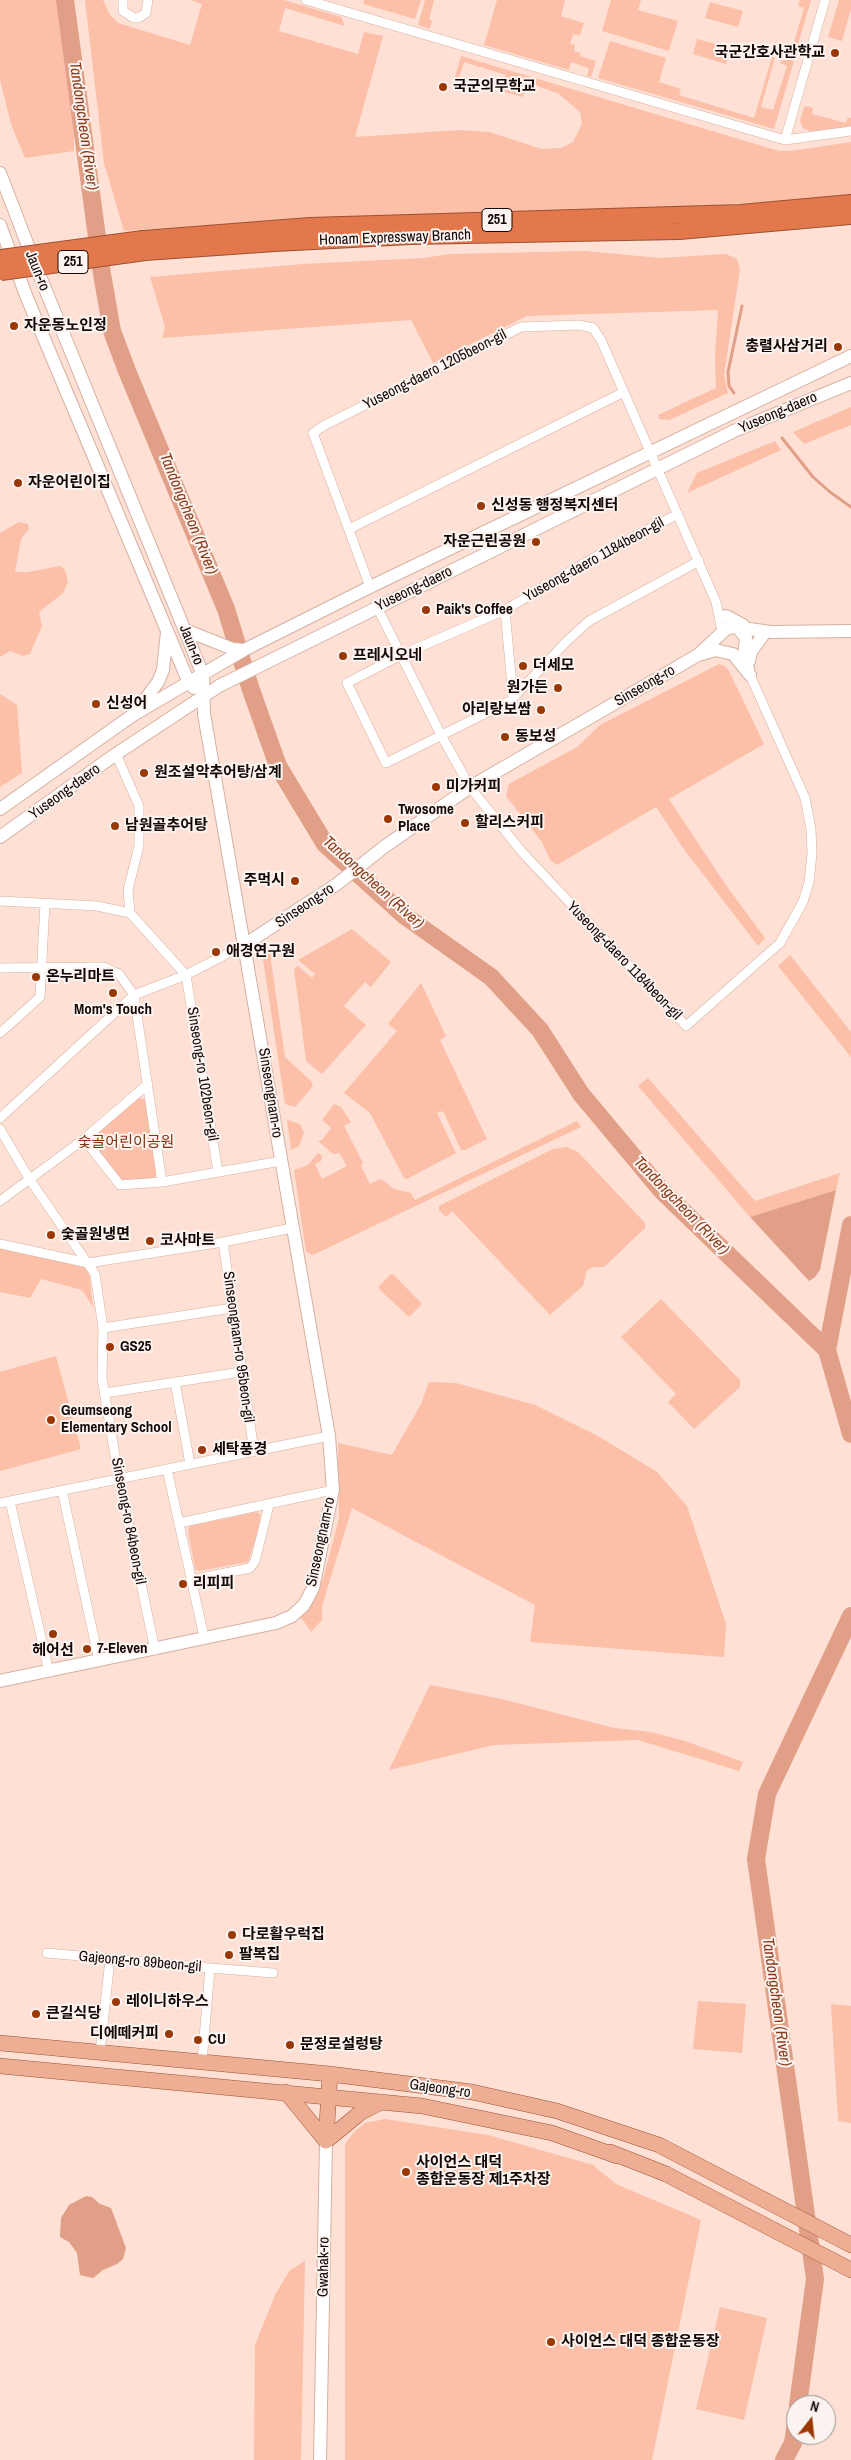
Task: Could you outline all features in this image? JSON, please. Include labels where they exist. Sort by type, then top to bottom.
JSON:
[{"type":"highway","name":"Honam Expressway Branch","points":[[0,268],[144,246],[310,226],[740,213],[851,203]]},
{"type":"highway","name":"Honam Expressway Branch","points":[[144,246],[400,237],[680,231],[851,216]]},
{"type":"main road","name":"Gajeong-ro","points":[[0,2043],[330,2074],[472,2092],[557,2111],[660,2145],[851,2245]]},
{"type":"main road","name":"Gajeong-ro","points":[[0,2066],[381,2102],[443,2110],[552,2133],[617,2156],[610,2152],[666,2174],[845,2267]]},
{"type":"main road","name":"Gwahak-ro","points":[[326,2141],[330,2074]]},
{"type":"main road","points":[[286,2092],[326,2141],[360,2113],[381,2102]]},
{"type":"street","points":[[121,2],[129,17],[138,18],[149,9],[148,0]]},
{"type":"street","points":[[306,0],[785,140],[851,131]]},
{"type":"street","points":[[785,140],[825,0]]},
{"type":"street","name":"Jaun-ro","points":[[0,173],[35,264],[185,630],[208,671],[202,698]]},
{"type":"street","name":"Jaun-ro","points":[[0,225],[18,275],[188,683],[202,698]]},
{"type":"street","name":"Yuseong-daero 1205beon-gil","points":[[370,587],[313,433],[521,327],[579,325],[593,328],[601,340],[650,452]]},
{"type":"street","name":"Yuseong-daero","points":[[0,809],[133,715],[244,650],[370,587],[851,356]]},
{"type":"street","name":"Yuseong-daero","points":[[0,837],[116,754],[219,686],[272,658],[734,432],[851,382]]},
{"type":"street","points":[[348,529],[624,392]]},
{"type":"street","name":"Yuseong-daero 1184beon-gil","points":[[650,452],[729,630]]},
{"type":"street","name":"Yuseong-daero 1184beon-gil","points":[[678,514],[594,558],[505,610],[401,655],[347,683],[386,764],[513,697],[589,621],[699,561]]},
{"type":"street","name":"Yuseong-daero 1184beon-gil","points":[[377,607],[441,735],[470,787],[522,852],[686,1026],[780,943],[803,902],[809,882],[812,854],[811,828],[805,798],[747,670]]},
{"type":"street","points":[[505,610],[513,697]]},
{"type":"street","points":[[704,651],[723,616],[765,633]]},
{"type":"street","points":[[185,630],[233,649],[244,650]]},
{"type":"street","points":[[729,630],[765,633],[851,631]]},
{"type":"street","points":[[729,630],[745,634],[747,670]]},
{"type":"street","points":[[729,630],[719,644],[747,670]]},
{"type":"street","name":"Sinseong-ro","points":[[0,1118],[134,995],[186,975],[244,945],[337,884],[384,847],[470,787],[704,651],[729,630]]},
{"type":"street","points":[[133,715],[161,676],[167,631]]},
{"type":"street","points":[[704,651],[728,653],[765,633]]},
{"type":"street","points":[[747,670],[751,652],[765,633]]},
{"type":"street","points":[[704,651],[723,656],[747,670]]},
{"type":"street","name":"Sinseongnam-ro","points":[[0,1681],[155,1650],[276,1623],[292,1616],[304,1605],[313,1588],[333,1490],[329,1436],[202,698]]},
{"type":"street","points":[[116,754],[139,806],[139,846],[128,890],[130,913]]},
{"type":"street","points":[[0,900],[97,906],[130,913],[186,975]]},
{"type":"street","points":[[0,1033],[40,997],[40,967],[45,902]]},
{"type":"street","points":[[0,968],[104,967],[120,974],[134,995],[162,1182]]},
{"type":"street","name":"Sinseong-ro 102beon-gil","points":[[186,975],[218,1172]]},
{"type":"street","points":[[0,1201],[84,1139],[148,1084]]},
{"type":"street","name":"Sinseong-ro 84beon-gil","points":[[0,1128],[30,1180],[96,1274],[103,1328],[101,1367],[105,1393],[119,1479],[155,1650]]},
{"type":"street","points":[[84,1139],[120,1185],[162,1182],[281,1161]]},
{"type":"street","points":[[0,1244],[88,1263],[223,1242],[292,1228]]},
{"type":"street","name":"Sinseongnam-ro 95beon-gil","points":[[223,1242],[254,1451]]},
{"type":"street","points":[[103,1328],[232,1308]]},
{"type":"street","points":[[105,1393],[241,1372]]},
{"type":"street","points":[[175,1382],[190,1464]]},
{"type":"street","points":[[0,1503],[329,1436]]},
{"type":"street","points":[[167,1469],[204,1638]]},
{"type":"street","points":[[62,1490],[99,1661]]},
{"type":"street","name":"Sinseongnam-ro","points":[[179,1523],[333,1490]]},
{"type":"street","points":[[10,1501],[49,1672]]},
{"type":"street","points":[[191,1580],[250,1568],[255,1560],[270,1505]]},
{"type":"street","name":"Gajeong-ro 89beon-gil","points":[[47,1953],[210,1968],[202,2062]]},
{"type":"street","points":[[100,2052],[110,1959]]},
{"type":"street","points":[[210,1968],[273,1973]]},
{"type":"street","name":"Gwahak-ro","points":[[320,2460],[326,2141]]},
{"type":"green space","points":[[0,0],[57,0],[74,107],[74,151],[25,158],[11,124],[0,80]]},
{"type":"green space","points":[[85,0],[103,0],[110,15],[118,23],[190,45],[202,4],[190,0],[284,0],[341,17],[345,26],[285,8],[279,31],[358,54],[364,32],[383,36],[355,137],[460,130],[489,132],[542,149],[561,148],[573,142],[582,124],[580,112],[559,94],[528,82],[523,97],[501,91],[506,75],[464,62],[459,78],[455,77],[461,56],[779,151],[851,142],[851,194],[799,200],[678,207],[308,218],[124,231],[104,163]]},
{"type":"green space","points":[[364,0],[421,0],[415,19],[363,4]]},
{"type":"green space","points":[[425,0],[434,0],[429,20],[432,21],[430,29],[418,25]]},
{"type":"green space","points":[[497,0],[565,0],[561,16],[584,23],[580,35],[573,34],[570,44],[575,45],[574,51],[581,53],[580,56],[596,61],[591,77],[587,76],[589,68],[571,62],[569,70],[484,45]]},
{"type":"green space","points":[[611,0],[641,0],[638,10],[678,21],[669,51],[602,31]]},
{"type":"green space","points":[[800,0],[811,0],[796,51],[789,49],[786,44],[793,46],[804,8],[798,6]]},
{"type":"green space","points":[[839,0],[851,0],[851,9],[842,41],[828,37]]},
{"type":"green space","points":[[710,2],[743,11],[738,27],[705,18]]},
{"type":"green space","points":[[697,39],[731,48],[726,64],[693,54]]},
{"type":"green space","points":[[610,41],[666,58],[659,82],[681,89],[679,95],[754,118],[772,57],[775,57],[761,107],[773,110],[787,66],[780,63],[787,59],[794,61],[774,129],[598,78]]},
{"type":"green space","points":[[804,107],[813,108],[812,114],[846,123],[848,117],[851,118],[851,126],[812,132],[803,128],[800,121]]},
{"type":"green space","points":[[585,251],[660,258],[726,254],[737,259],[740,269],[724,375],[728,393],[669,420],[659,419],[658,415],[716,388],[715,356],[718,310],[527,316],[433,363],[411,320],[162,338],[165,327],[150,277],[303,264],[424,258],[449,254]]},
{"type":"green space","points":[[851,407],[851,425],[804,444],[793,432]]},
{"type":"green space","points":[[775,441],[781,450],[687,493],[697,473]]},
{"type":"green space","points":[[19,522],[28,524],[29,529],[21,539],[15,572],[28,572],[60,566],[65,570],[68,582],[63,593],[39,612],[42,626],[30,654],[22,656],[10,651],[0,657],[0,533]]},
{"type":"green space","points":[[719,664],[725,666],[729,671],[764,744],[669,799],[725,884],[765,938],[758,946],[683,848],[656,807],[557,865],[550,860],[542,842],[506,796],[509,784],[577,747],[600,725]]},
{"type":"green space","points":[[0,694],[17,705],[22,773],[0,787]]},
{"type":"green space","points":[[352,929],[391,962],[371,987],[365,982],[344,1006],[366,1025],[322,1074],[306,1061],[294,969],[298,966],[312,978],[315,974],[298,960]]},
{"type":"green space","points":[[265,944],[272,948],[271,961],[285,1057],[311,1081],[313,1086],[295,1107],[285,1104],[262,953]]},
{"type":"green space","points":[[790,955],[851,1032],[851,1057],[778,966]]},
{"type":"green space","points":[[421,983],[446,1036],[440,1040],[487,1139],[465,1150],[461,1150],[443,1111],[437,1113],[456,1153],[407,1179],[404,1178],[370,1113],[344,1093],[397,1031],[388,1024]]},
{"type":"green space","points":[[648,1078],[755,1201],[840,1173],[836,1190],[750,1217],[638,1086]]},
{"type":"green space","name":"숯골어린이공원","points":[[138,1097],[146,1100],[157,1173],[153,1179],[122,1180],[94,1146],[94,1135]]},
{"type":"green space","points":[[334,1104],[341,1107],[351,1122],[344,1126],[363,1163],[361,1166],[370,1184],[381,1179],[394,1189],[411,1193],[415,1200],[577,1121],[581,1127],[313,1255],[306,1252],[294,1170],[308,1165],[318,1153],[322,1156],[321,1161],[315,1164],[322,1179],[347,1166],[339,1153],[333,1154],[318,1141],[322,1140],[331,1128],[322,1120]]},
{"type":"green space","points":[[287,1120],[300,1124],[304,1133],[299,1146],[291,1150]]},
{"type":"green space","points":[[567,1147],[578,1152],[645,1223],[645,1228],[604,1267],[594,1267],[587,1270],[583,1286],[550,1315],[452,1211],[446,1217],[439,1210],[439,1206],[553,1149]]},
{"type":"green space","points":[[0,1248],[85,1267],[89,1272],[93,1307],[82,1290],[41,1279],[30,1298],[0,1292]]},
{"type":"green space","points":[[391,1274],[422,1304],[409,1317],[379,1289],[379,1286]]},
{"type":"green space","points":[[661,1299],[740,1380],[740,1387],[694,1429],[668,1402],[676,1394],[621,1337]]},
{"type":"green space","points":[[56,1356],[81,1449],[0,1471],[0,1372]]},
{"type":"green space","points":[[429,1382],[456,1383],[535,1405],[598,1436],[657,1472],[687,1506],[726,1624],[724,1657],[530,1642],[535,1605],[352,1508],[322,1606],[322,1620],[311,1632],[300,1616],[313,1602],[323,1579],[339,1518],[338,1443],[392,1455],[421,1404]]},
{"type":"green space","points":[[256,1512],[260,1514],[260,1526],[248,1562],[199,1571],[195,1569],[188,1531],[190,1526]]},
{"type":"green space","points":[[430,1685],[502,1699],[614,1728],[651,1732],[685,1741],[743,1762],[739,1771],[638,1740],[494,1745],[389,1770]]},
{"type":"green space","points":[[698,2001],[746,2004],[742,2053],[693,2049]]},
{"type":"green space","points":[[831,2004],[851,2006],[851,2123],[838,2121]]},
{"type":"green space","points":[[385,2119],[488,2135],[593,2165],[616,2184],[701,2220],[652,2460],[345,2460],[345,2144],[354,2132],[365,2123]]},
{"type":"green space","points":[[305,2261],[301,2460],[254,2460],[255,2345],[275,2295],[290,2270]]},
{"type":"green space","points":[[720,2307],[767,2318],[744,2420],[696,2409]]},
{"type":"shaded area","points":[[836,1190],[820,1270],[809,1281],[750,1217]]},
{"type":"shaded area","points":[[86,2196],[92,2197],[100,2204],[111,2208],[126,2248],[123,2259],[93,2278],[80,2275],[77,2253],[69,2242],[60,2237],[61,2218],[69,2205]]},
{"type":"waterway","name":"Tandongcheon (River)","points":[[65,0],[102,274],[112,331],[226,609],[250,687],[278,766],[325,844],[405,916],[491,977],[540,1030],[581,1094],[662,1191],[827,1350],[851,1434]]},
{"type":"waterway","points":[[734,393],[729,386],[728,372],[742,306]]},
{"type":"waterway","points":[[782,438],[813,477],[851,507]]},
{"type":"waterway","points":[[827,1350],[851,1225]]},
{"type":"waterway","name":"Tandongcheon (River)","points":[[799,2395],[815,2279],[756,1859],[767,1794],[851,1616]]},
{"type":"waterway","name":"Tandongcheon (River)","points":[[784,2460],[792,2445]]},
{"type":"place","name":"국군간호사관학교","points":[[835,53]]},
{"type":"place","name":"국군의무학교","points":[[443,87]]},
{"type":"place","name":"자운동노인정","points":[[14,326]]},
{"type":"place","name":"충렬사삼거리","points":[[838,347]]},
{"type":"place","name":"자운어린이집","points":[[18,483]]},
{"type":"place","name":"신성동 행정복지센터","points":[[481,506]]},
{"type":"place","name":"자운근린공원","points":[[536,542]]},
{"type":"place","name":"Paik's Coffee","points":[[426,610]]},
{"type":"place","name":"프레시오네","points":[[343,656]]},
{"type":"place","name":"더세모","points":[[523,666]]},
{"type":"place","name":"원가든","points":[[558,688]]},
{"type":"place","name":"신성어","points":[[96,704]]},
{"type":"place","name":"아리랑보쌈","points":[[541,710]]},
{"type":"place","name":"동보성","points":[[505,737]]},
{"type":"place","name":"원조설악추어탕/삼계","points":[[144,773]]},
{"type":"place","name":"미가커피","points":[[436,787]]},
{"type":"place","name":"Twosome Place","points":[[388,819]]},
{"type":"place","name":"할리스커피","points":[[465,823]]},
{"type":"place","name":"남원골추어탕","points":[[115,826]]},
{"type":"place","name":"주먹시","points":[[295,881]]},
{"type":"place","name":"애경연구원","points":[[216,952]]},
{"type":"place","name":"온누리마트","points":[[36,977]]},
{"type":"place","name":"Mom's Touch","points":[[113,993]]},
{"type":"place","name":"숯골원냉면","points":[[51,1235]]},
{"type":"place","name":"코사마트","points":[[150,1241]]},
{"type":"place","name":"GS25","points":[[110,1347]]},
{"type":"place","name":"Geumseong Elementary School","points":[[51,1420]]},
{"type":"place","name":"세탁풍경","points":[[202,1450]]},
{"type":"place","name":"리피피","points":[[183,1584]]},
{"type":"place","name":"헤어선","points":[[53,1634]]},
{"type":"place","name":"7-Eleven","points":[[87,1649]]},
{"type":"place","name":"다로활우럭집","points":[[232,1935]]},
{"type":"place","name":"팔복집","points":[[229,1955]]},
{"type":"place","name":"레이니하우스","points":[[116,2002]]},
{"type":"place","name":"큰길식당","points":[[36,2014]]},
{"type":"place","name":"디에떼커피","points":[[169,2034]]},
{"type":"place","name":"CU","points":[[198,2040]]},
{"type":"place","name":"문정로설렁탕","points":[[290,2045]]},
{"type":"place","name":"사이언스 대덕 종합운동장 제1주차장","points":[[406,2172]]},
{"type":"place","name":"사이언스 대덕 종합운동장","points":[[551,2342]]}]
